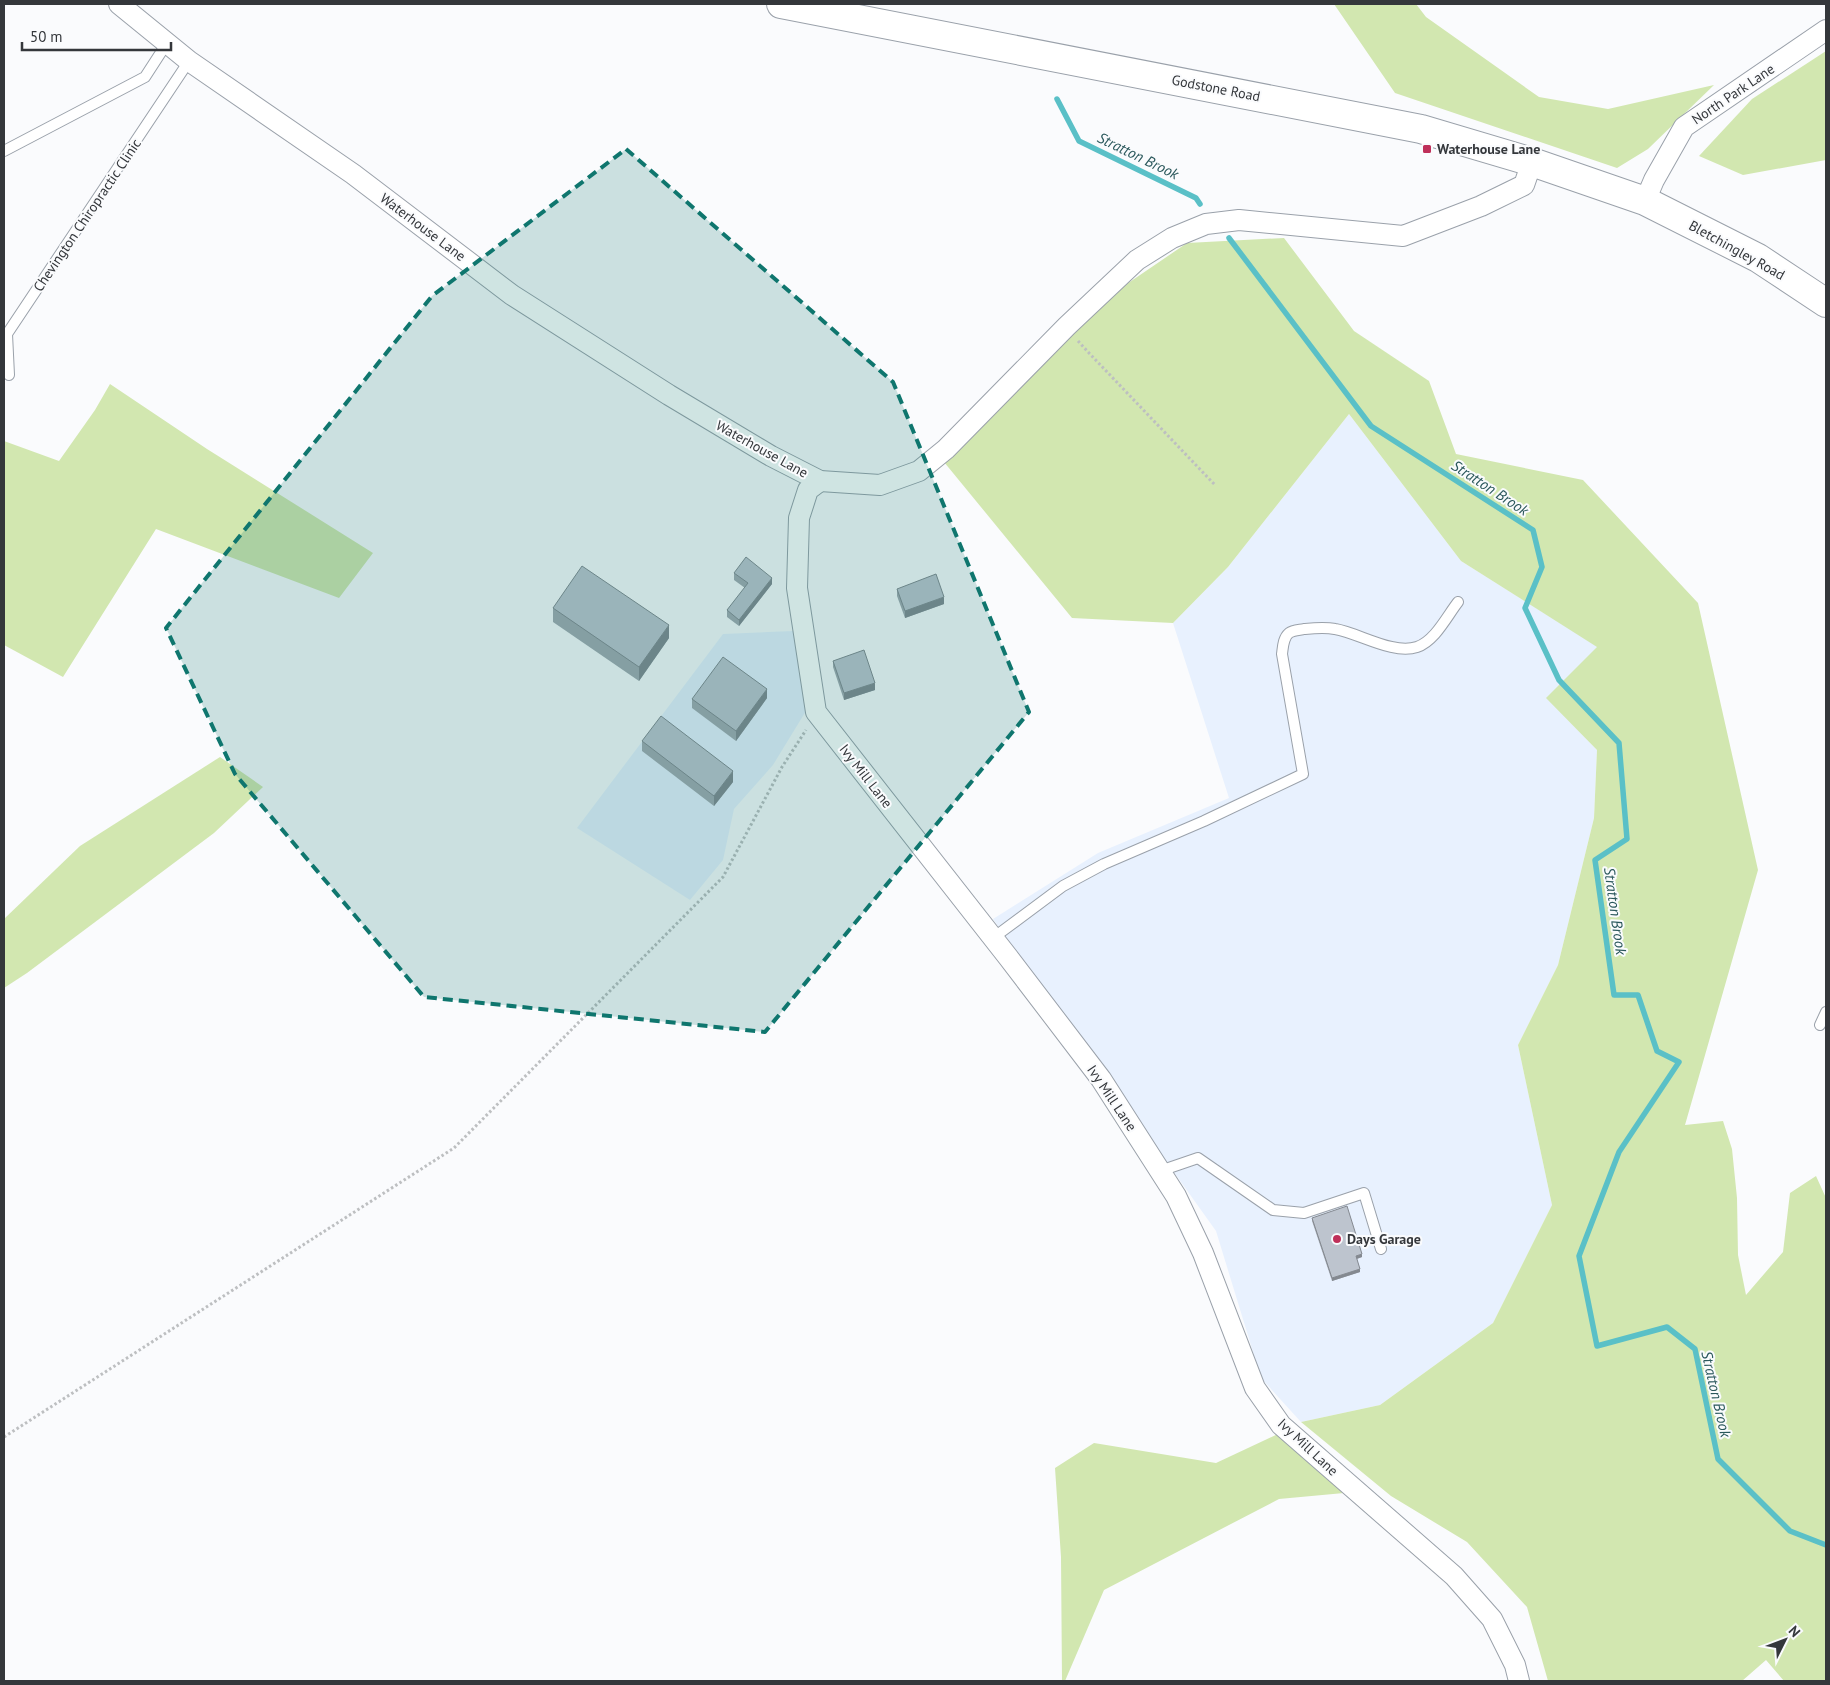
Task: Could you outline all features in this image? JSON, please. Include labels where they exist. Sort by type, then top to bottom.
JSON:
[{"type":"main road","name":"Godstone Road","points":[[781,4],[1421,129],[1532,162],[1645,201]]},
{"type":"main road","name":"Bletchingley Road","points":[[1645,201],[1758,258],[1826,303]]},
{"type":"street","name":"Waterhouse Lane","points":[[118,4],[189,61],[353,174],[512,295],[669,395],[771,456],[820,481],[880,485],[919,471],[946,449],[1067,326],[1137,260],[1172,238],[1206,224],[1239,220],[1403,236],[1481,206],[1524,185],[1532,162]]},
{"type":"street","name":"North Park Lane","points":[[1645,201],[1654,180],[1684,128],[1826,30]]},
{"type":"street","name":"Ivy Mill Lane","points":[[820,481],[808,490],[799,518],[797,588],[816,712],[1101,1079],[1176,1196],[1203,1253],[1254,1388],[1281,1425],[1454,1576],[1492,1619],[1515,1665],[1520,1681]]},
{"type":"lane","points":[[4,151],[145,77],[167,43]]},
{"type":"lane","name":"Chevington Chiropractic Clinic","points":[[9,375],[7,334],[189,61]]},
{"type":"lane","points":[[993,938],[1063,886],[1104,864],[1204,821],[1302,774],[1282,654],[1284,641],[1289,633],[1296,630],[1317,628],[1336,629],[1392,647],[1406,649],[1417,647],[1428,640],[1458,602]]},
{"type":"lane","points":[[1820,1025],[1826,1012]]},
{"type":"lane","points":[[1160,1171],[1198,1158],[1273,1210],[1304,1213],[1364,1193],[1381,1249]]},
{"type":"path","points":[[1067,326],[1089,354],[1215,485]]},
{"type":"path","points":[[4,1438],[454,1148],[723,877],[782,766],[799,742],[816,712]]},
{"type":"highlighted area","points":[[626,149],[893,382],[1029,712],[765,1032],[424,997],[235,774],[166,628],[432,296]]},
{"type":"shaded area","points":[[1349,414],[1461,561],[1598,647],[1547,698],[1597,750],[1594,818],[1558,965],[1518,1045],[1552,1205],[1493,1323],[1380,1405],[1301,1422],[1261,1378],[1216,1231],[993,919],[1098,853],[1229,798],[1173,623],[1228,567]]},
{"type":"shaded area","points":[[793,631],[806,711],[773,765],[734,809],[723,860],[690,900],[577,828],[723,634]]},
{"type":"green space","points":[[1334,4],[1416,4],[1426,17],[1539,97],[1608,109],[1714,85],[1648,149],[1617,168],[1395,93]]},
{"type":"green space","points":[[1826,51],[1826,160],[1743,175],[1699,156],[1752,99]]},
{"type":"green space","points":[[1284,238],[1354,331],[1429,381],[1456,454],[1583,480],[1698,603],[1758,870],[1685,1125],[1723,1121],[1732,1149],[1737,1198],[1738,1255],[1746,1295],[1783,1252],[1790,1193],[1816,1176],[1826,1198],[1826,1681],[1784,1681],[1766,1660],[1742,1681],[1548,1681],[1527,1607],[1467,1542],[1391,1496],[1301,1422],[1380,1405],[1493,1323],[1552,1205],[1518,1045],[1558,965],[1594,818],[1597,750],[1546,698],[1597,647],[1461,561],[1349,414],[1228,567],[1173,623],[1072,618],[944,462],[1118,290],[1187,243]]},
{"type":"green space","points":[[110,384],[207,449],[373,553],[339,598],[156,529],[63,677],[4,645],[4,441],[59,461],[95,410]]},
{"type":"green space","points":[[220,757],[263,787],[214,833],[27,973],[4,988],[4,919],[80,846]]},
{"type":"green space","points":[[1280,1433],[1344,1493],[1279,1499],[1104,1590],[1065,1681],[1062,1681],[1061,1557],[1055,1468],[1094,1443],[1216,1463]]},
{"type":"building","points":[[746,557],[772,578],[739,620],[727,610],[748,583],[734,573]]},
{"type":"building","points":[[582,566],[669,625],[639,667],[553,608]]},
{"type":"building","points":[[936,574],[944,597],[905,611],[897,589]]},
{"type":"building","points":[[864,650],[875,683],[844,693],[833,661]]},
{"type":"building","points":[[723,657],[767,689],[736,731],[692,699]]},
{"type":"building","points":[[661,716],[733,771],[714,796],[642,741]]},
{"type":"building","name":"Days Garage","points":[[1347,1206],[1362,1254],[1356,1256],[1360,1269],[1332,1278],[1312,1218]]},
{"type":"waterway","name":"Stratton Brook","points":[[1057,99],[1079,141],[1196,198],[1200,204]]},
{"type":"waterway","name":"Stratton Brook","points":[[1229,238],[1371,426],[1533,530],[1542,567],[1525,608],[1559,680],[1619,743],[1627,839],[1595,860],[1614,995],[1638,995],[1657,1051],[1679,1062],[1619,1152],[1579,1256],[1597,1346],[1667,1327],[1695,1349],[1718,1459],[1790,1531],[1826,1545]]},
{"type":"place","name":"Waterhouse Lane","points":[[1427,149]]},
{"type":"place","name":"Days Garage","points":[[1337,1239]]}]
